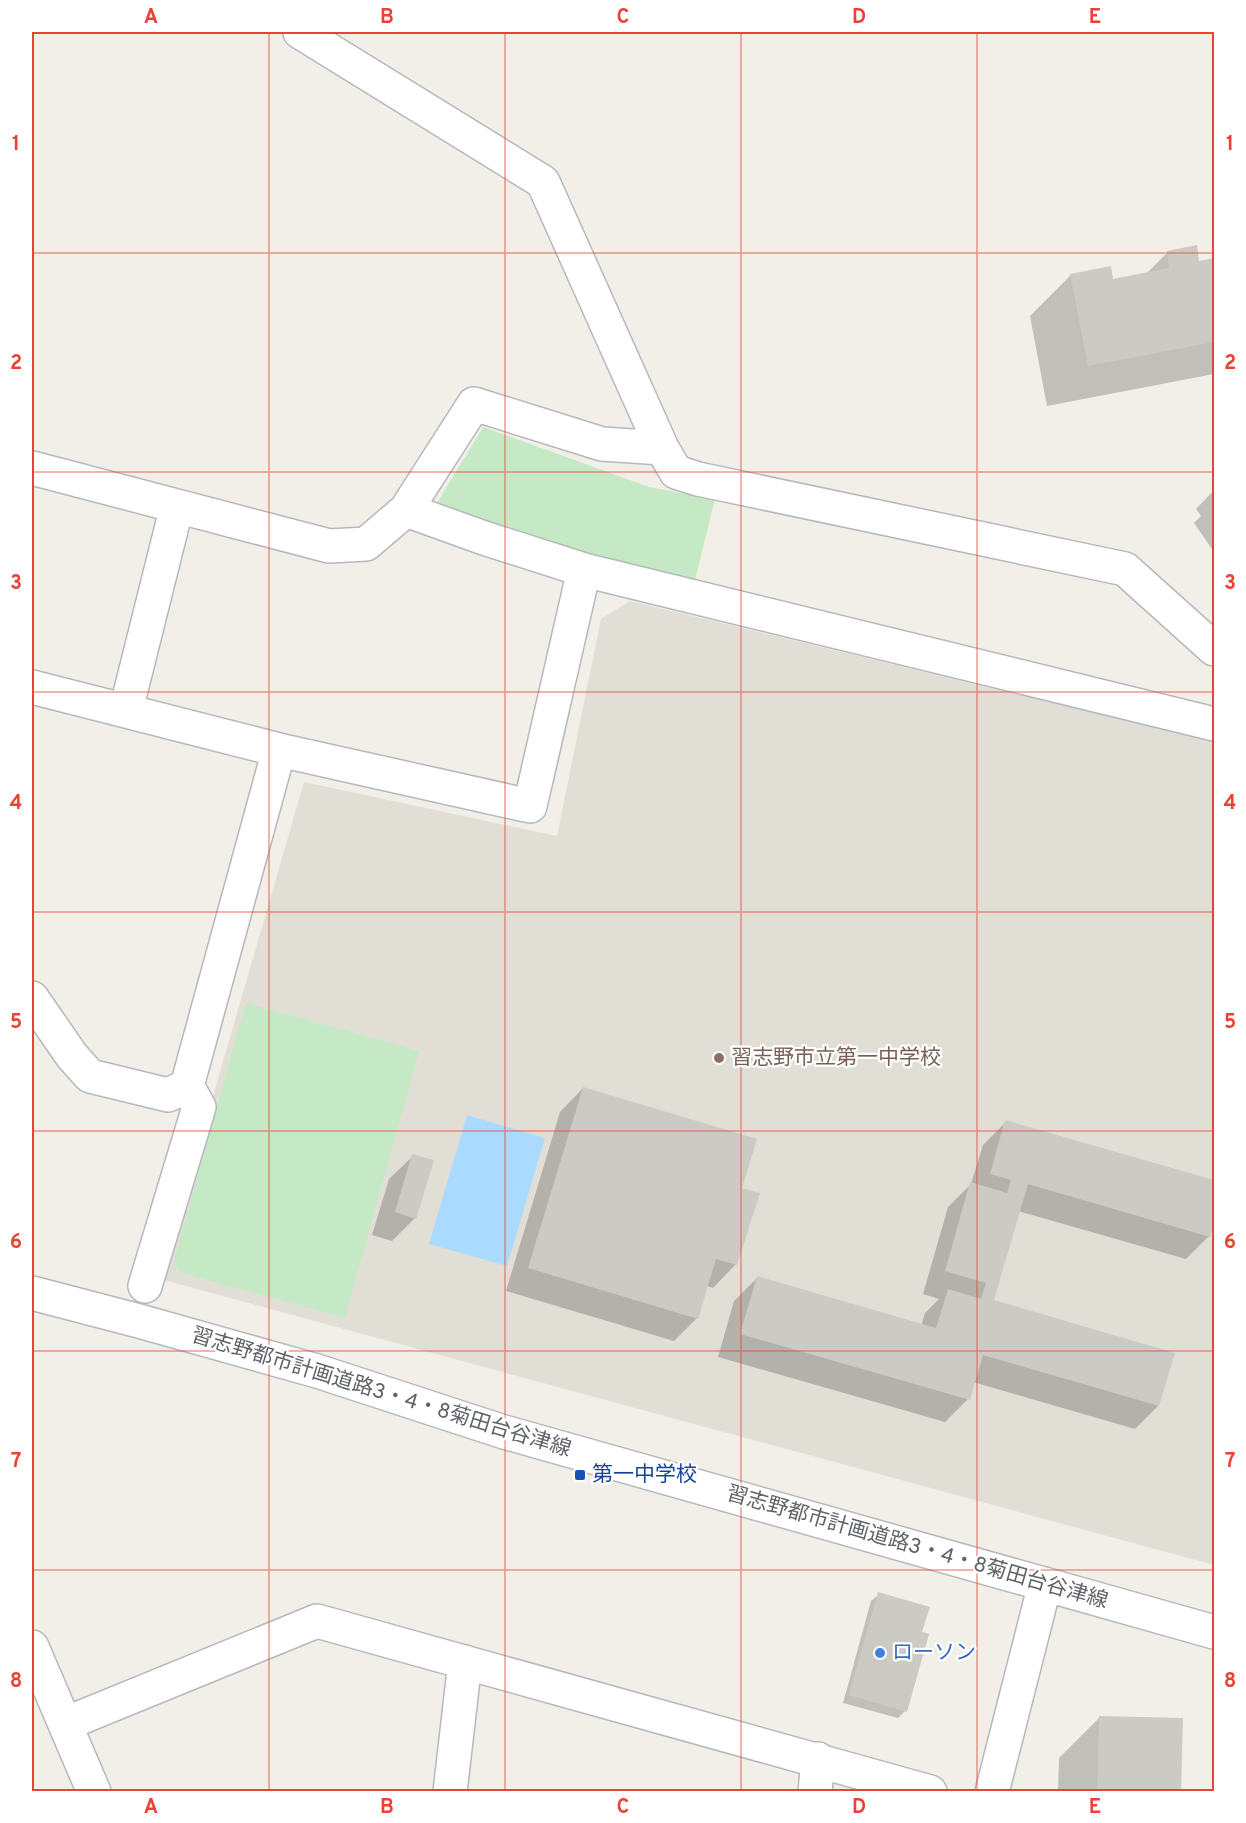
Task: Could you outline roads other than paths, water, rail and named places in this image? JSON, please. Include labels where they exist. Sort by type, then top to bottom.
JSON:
[{"type":"street","points":[[300,32],[543,182],[662,448],[676,472],[698,479],[1125,569],[1215,649]]},
{"type":"street","points":[[32,468],[329,546],[366,544],[406,510],[474,404],[602,444],[662,448]]},
{"type":"street","points":[[126,710],[177,506]]},
{"type":"street","points":[[406,510],[584,570],[1215,724]]},
{"type":"street","points":[[32,687],[279,750],[530,806],[584,570]]},
{"type":"street","points":[[145,1286],[200,1107],[187,1086],[279,750]]},
{"type":"street","points":[[32,998],[72,1056],[90,1076],[168,1095],[187,1086]]},
{"type":"street","name":"習志野都市計画道路3・4・8菊田台谷津線","points":[[32,1293],[317,1371],[504,1432],[1215,1632]]},
{"type":"street","points":[[992,1791],[1045,1584]]},
{"type":"street","points":[[65,1724],[317,1621],[930,1791]]},
{"type":"street","points":[[32,1647],[94,1791]]},
{"type":"street","points":[[450,1791],[465,1662]]},
{"type":"street","points":[[815,1791],[818,1760]]},
{"type":"water","points":[[467,1115],[545,1138],[507,1266],[429,1244]]},
{"type":"place","name":"習志野市立第一中学校","points":[[719,1058]]},
{"type":"place","name":"第一中学校","points":[[580,1475]]},
{"type":"place","name":"ローソン","points":[[880,1653]]}]
